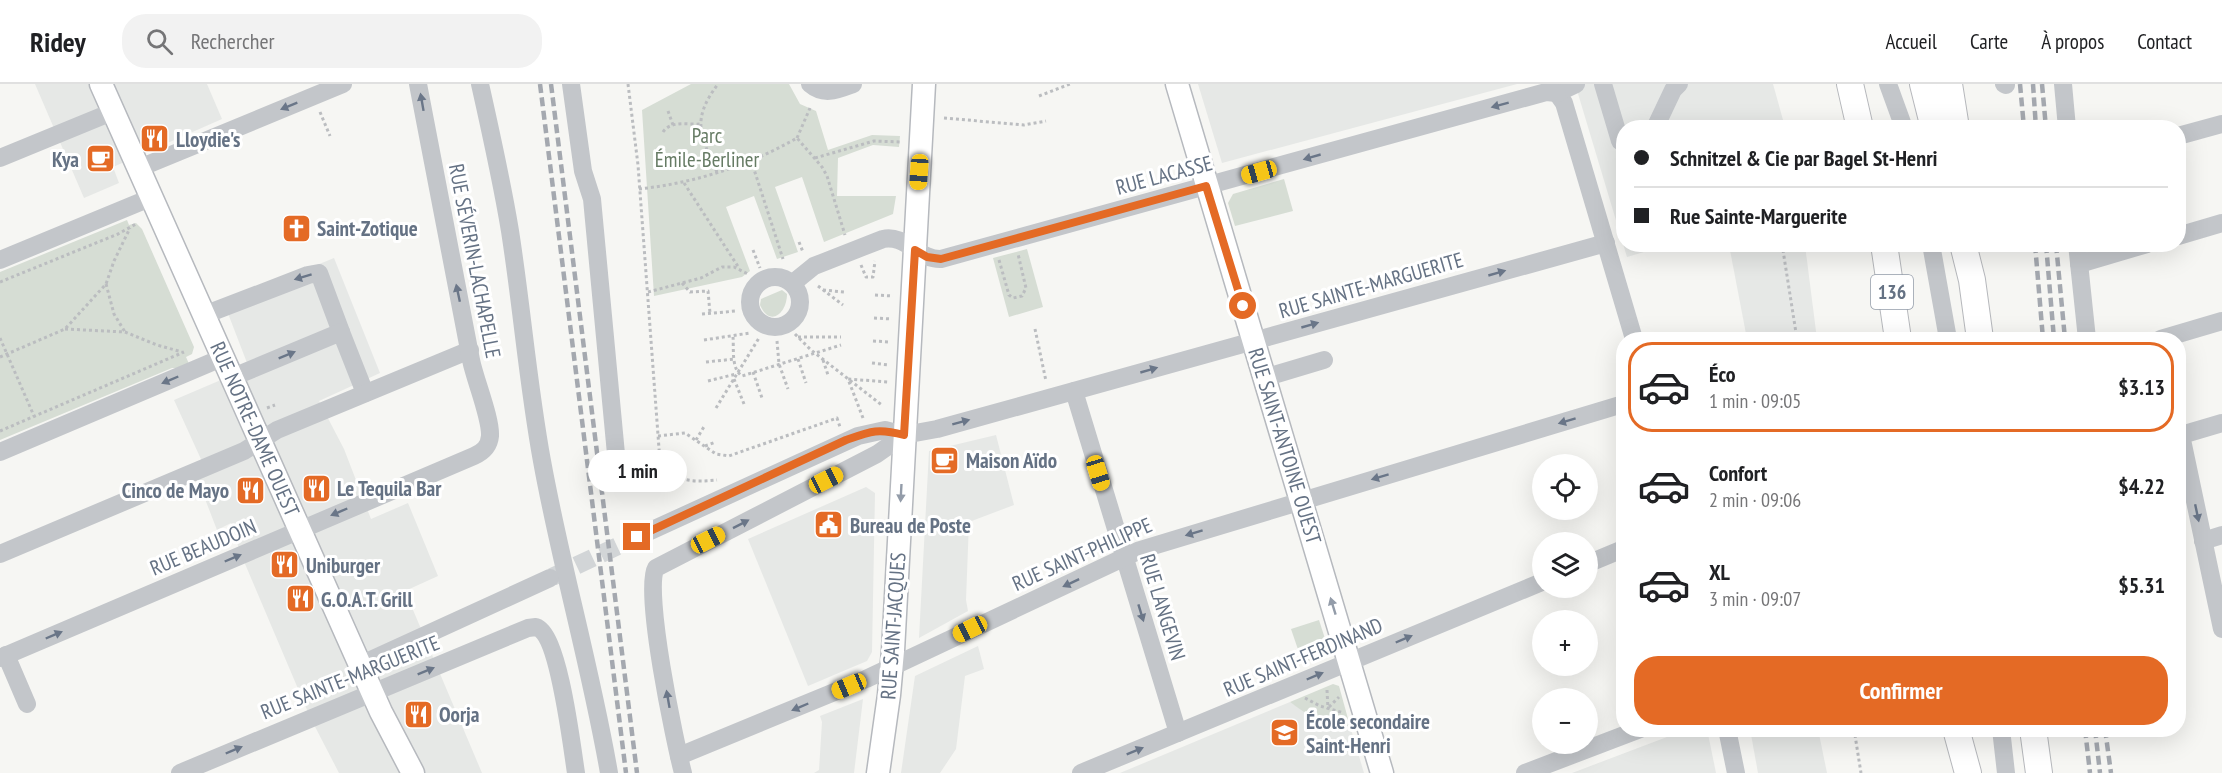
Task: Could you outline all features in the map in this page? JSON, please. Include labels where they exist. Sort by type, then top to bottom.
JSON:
[{"type":"highway","points":[[1850,84],[1858,120]]},
{"type":"highway","points":[[1923,84],[1932,120]]},
{"type":"highway","points":[[1949,84],[1955,120]]},
{"type":"highway","name":"136","points":[[1885,252],[1897,332]]},
{"type":"highway","points":[[1965,252],[1972,280]]},
{"type":"highway","points":[[1969,252],[1979,332]]},
{"type":"highway","points":[[1950,737],[1951,773]]},
{"type":"highway","points":[[1958,737],[1968,773]]},
{"type":"highway","points":[[2034,737],[2039,773]]},
{"type":"main road","name":"RUE NOTRE-DAME OUEST","points":[[100,84],[372,692],[413,773]]},
{"type":"main road","name":"RUE SAINT-JACQUES","points":[[878,773],[892,666],[924,84]]},
{"type":"main road","name":"RUE SAINT-ANTOINE OUEST","points":[[1176,84],[1382,773]]},
{"type":"street","points":[[137,169],[343,84]]},
{"type":"street","name":"RUE SÉVERIN-LACHAPELLE","points":[[418,84],[470,350],[490,432],[488,445]]},
{"type":"street","points":[[480,84],[510,232],[538,437],[553,524],[592,686],[609,773]]},
{"type":"street","points":[[571,84],[583,171],[592,199],[616,454]]},
{"type":"street","points":[[814,87],[833,91],[853,84]]},
{"type":"street","name":"RUE LACASSE","points":[[794,283],[814,266],[883,239],[895,238],[927,257],[941,259],[1546,92],[1557,93],[1576,84]]},
{"type":"street","points":[[1603,84],[1616,128]]},
{"type":"street","points":[[1659,120],[1673,90],[1679,84]]},
{"type":"street","points":[[1887,84],[1901,120]]},
{"type":"street","points":[[2063,84],[2066,120]]},
{"type":"street","points":[[1557,93],[1564,103],[1632,332]]},
{"type":"street","points":[[0,158],[112,112]]},
{"type":"street","points":[[2186,134],[2222,124]]},
{"type":"street","points":[[0,260],[150,198]]},
{"type":"street","points":[[2186,234],[2222,223]]},
{"type":"street","name":"RUE SAINTE-MARGUERITE","points":[[681,765],[657,636],[653,572],[665,562],[877,454],[904,435],[937,429],[1606,243]]},
{"type":"street","points":[[1932,252],[1947,332]]},
{"type":"street","points":[[2078,252],[2085,332]]},
{"type":"street","points":[[2079,264],[2120,252]]},
{"type":"street","points":[[204,315],[308,275],[319,273],[365,393]]},
{"type":"street","points":[[2185,332],[2222,321]]},
{"type":"street","points":[[0,452],[228,367],[341,332]]},
{"type":"street","points":[[0,554],[244,451],[277,430],[470,350]]},
{"type":"street","points":[[1264,378],[1324,360]]},
{"type":"street","name":"RUE LANGEVIN","points":[[1074,391],[1178,733]]},
{"type":"street","name":"RUE SAINT-PHILIPPE","points":[[681,765],[1140,550],[1616,406]]},
{"type":"street","points":[[2186,433],[2222,423]]},
{"type":"street","name":"RUE SAINTE-MARGUERITE","points":[[637,537],[852,438],[885,430],[904,435]]},
{"type":"street","name":"RUE BEAUDOIN","points":[[3,657],[474,456],[488,445]]},
{"type":"street","points":[[2186,466],[2222,629]]},
{"type":"street","points":[[2203,542],[2222,535]]},
{"type":"street","points":[[1598,559],[1616,552]]},
{"type":"street","name":"RUE SAINTE-MARGUERITE","points":[[360,665],[550,578]]},
{"type":"street","name":"RUE SAINT-FERDINAND","points":[[1081,773],[1532,586]]},
{"type":"street","name":"RUE SAINTE-MARGUERITE","points":[[180,773],[528,628],[539,627],[544,632],[559,672],[576,773]]},
{"type":"street","points":[[3,657],[27,704]]},
{"type":"street","points":[[1525,773],[1619,737]]},
{"type":"street","points":[[1729,737],[1736,773]]},
{"type":"street","points":[[2002,737],[2006,773]]},
{"type":"path","points":[[628,84],[648,292],[652,374],[662,489]]},
{"type":"path","points":[[717,172],[701,136],[701,124],[704,108],[718,84]]},
{"type":"path","points":[[1039,96],[1070,84]]},
{"type":"path","points":[[639,189],[684,183],[751,160],[797,138],[810,108]]},
{"type":"path","points":[[668,111],[673,125]]},
{"type":"path","points":[[320,112],[330,136]]},
{"type":"path","points":[[944,118],[1024,125],[1046,121]]},
{"type":"path","points":[[663,132],[666,127],[673,125],[701,124]]},
{"type":"path","points":[[797,138],[827,176],[845,236]]},
{"type":"path","points":[[815,158],[873,141],[902,142]]},
{"type":"path","points":[[751,160],[783,259]]},
{"type":"path","points":[[684,183],[740,270]]},
{"type":"path","points":[[0,282],[130,228],[138,222]]},
{"type":"path","points":[[0,357],[65,329],[106,284],[130,228]]},
{"type":"path","points":[[799,242],[803,252]]},
{"type":"path","points":[[753,249],[760,268]]},
{"type":"path","points":[[998,254],[1008,292],[1011,297],[1016,298],[1024,294],[1026,288],[1017,250]]},
{"type":"path","points":[[1783,252],[1796,332]]},
{"type":"path","points":[[861,264],[866,277],[873,277],[875,260]]},
{"type":"path","points":[[648,292],[700,278],[722,267],[748,274]]},
{"type":"path","points":[[682,283],[690,292],[708,291],[710,313]]},
{"type":"path","points":[[106,284],[114,314],[125,332]]},
{"type":"path","points":[[818,286],[843,305]]},
{"type":"path","points":[[823,290],[844,292]]},
{"type":"path","points":[[875,295],[893,296]]},
{"type":"path","points":[[702,314],[736,311]]},
{"type":"path","points":[[874,318],[892,319]]},
{"type":"path","points":[[0,431],[184,352],[157,345],[125,332],[65,329]]},
{"type":"path","points":[[1035,329],[1047,386]]},
{"type":"path","points":[[704,340],[750,333]]},
{"type":"path","points":[[841,337],[797,336],[814,353],[883,406]]},
{"type":"path","points":[[733,337],[737,373]]},
{"type":"path","points":[[0,338],[34,416]]},
{"type":"path","points":[[716,408],[759,338]]},
{"type":"path","points":[[777,341],[779,364],[788,389]]},
{"type":"path","points":[[873,341],[890,342]]},
{"type":"path","points":[[708,381],[737,373],[742,376],[841,345]]},
{"type":"path","points":[[798,358],[806,383]]},
{"type":"path","points":[[706,362],[735,360]]},
{"type":"path","points":[[823,360],[828,375]]},
{"type":"path","points":[[872,363],[889,365]]},
{"type":"path","points":[[753,372],[762,398]]},
{"type":"path","points":[[734,379],[744,404]]},
{"type":"path","points":[[848,379],[888,382]]},
{"type":"path","points":[[848,379],[863,419]]},
{"type":"path","points":[[267,408],[275,405]]},
{"type":"path","points":[[658,436],[685,433],[716,454],[729,456],[837,418],[840,429]]},
{"type":"path","points":[[696,440],[705,424]]},
{"type":"path","points":[[705,446],[716,442]]},
{"type":"path","points":[[661,462],[665,469],[679,478],[700,483],[715,480],[721,483]]},
{"type":"path","points":[[1326,685],[1328,709]]},
{"type":"path","points":[[1303,694],[1311,702],[1350,715]]},
{"type":"path","points":[[1328,709],[1334,701],[1344,695]]},
{"type":"path","points":[[1855,737],[1861,773]]},
{"type":"shaded area","points":[[35,84],[207,84],[222,119],[113,167],[119,183],[84,198]]},
{"type":"shaded area","points":[[1198,84],[1517,84],[1222,163]]},
{"type":"shaded area","points":[[1573,84],[1773,84],[1783,120],[1616,120],[1616,221],[1576,87]]},
{"type":"shaded area","points":[[1625,252],[1644,252],[1627,257]]},
{"type":"shaded area","points":[[1730,252],[1806,252],[1816,332],[1746,332]]},
{"type":"shaded area","points":[[334,258],[380,373],[319,401],[344,449],[371,519],[408,503],[438,576],[405,591],[482,773],[339,773],[310,717],[240,552],[231,523],[217,530],[195,473],[205,468],[174,400],[249,368],[224,303]]},
{"type":"shaded area","points":[[996,435],[1014,505],[969,522],[966,600],[968,611],[919,638],[929,451]]},
{"type":"shaded area","points":[[866,487],[875,493],[872,652],[867,661],[808,686],[748,539]]},
{"type":"shaded area","points":[[978,646],[984,669],[965,676],[956,749],[940,773],[901,773],[915,676]]},
{"type":"shaded area","points":[[863,699],[854,773],[814,773],[819,770],[822,722],[820,716]]},
{"type":"shaded area","name":"École secondaire Saint-Henri","points":[[1290,702],[1315,718],[1350,726],[1364,773],[1120,773]]},
{"type":"shaded area","points":[[1667,737],[1709,737],[1716,773],[1572,773]]},
{"type":"shaded area","points":[[1751,737],[1820,737],[1827,773],[1758,773]]},
{"type":"green space","name":"Parc Émile-Berliner","points":[[691,84],[789,84],[800,104],[816,111],[828,150],[872,135],[900,136],[899,147],[873,145],[838,158],[837,196],[896,196],[893,214],[824,242],[802,177],[775,187],[798,252],[777,259],[754,196],[726,207],[750,271],[742,277],[654,296],[642,110]]},
{"type":"green space","points":[[1284,179],[1293,211],[1235,226],[1228,203],[1233,194]]},
{"type":"green space","points":[[127,220],[129,225],[136,223],[142,229],[194,347],[192,354],[186,357],[190,366],[172,368],[0,440],[0,272]]},
{"type":"green space","points":[[1027,249],[1043,307],[1009,317],[993,258]]},
{"type":"green space","points":[[782,290],[787,294],[784,307],[777,315],[768,316],[760,305],[761,299]]},
{"type":"green space","points":[[1319,620],[1328,648],[1326,652],[1303,664],[1291,629]]},
{"type":"green space","points":[[1333,684],[1339,686],[1350,726],[1318,719],[1290,702]]},
{"type":"tunnel","points":[[552,577],[637,537]]},
{"type":"railway","points":[[540,84],[626,773]]},
{"type":"railway","points":[[551,84],[637,773]]},
{"type":"railway","points":[[2020,84],[2023,120]]},
{"type":"railway","points":[[2033,84],[2035,120]]},
{"type":"railway","points":[[2042,84],[2045,120]]},
{"type":"railway","points":[[2036,252],[2042,332]]},
{"type":"railway","points":[[2047,252],[2053,332]]},
{"type":"railway","points":[[2057,252],[2064,332]]},
{"type":"railway","points":[[2086,737],[2090,773]]},
{"type":"railway","points":[[2096,737],[2100,773]]},
{"type":"railway","points":[[2106,737],[2111,773]]},
{"type":"place","name":"Lloydie's","points":[[155,139]]},
{"type":"place","name":"Kya","points":[[100,159]]},
{"type":"place","name":"Saint-Zotique","points":[[296,228]]},
{"type":"place","name":"Maison Aïdo","points":[[945,460]]},
{"type":"place","name":"Le Tequila Bar","points":[[316,488]]},
{"type":"place","name":"Cinco de Mayo","points":[[250,490]]},
{"type":"place","name":"Bureau de Poste","points":[[829,525]]},
{"type":"place","name":"Uniburger","points":[[285,565]]},
{"type":"place","name":"G.O.A.T. Grill","points":[[300,599]]},
{"type":"place","name":"Oorja","points":[[418,714]]},
{"type":"place","name":"École secondaire Saint-Henri","points":[[1285,733]]},
{"type":"route","points":[[637,537],[846,440],[879,430],[904,435],[915,250],[927,257],[941,259],[1206,186],[1243,306]]}]
